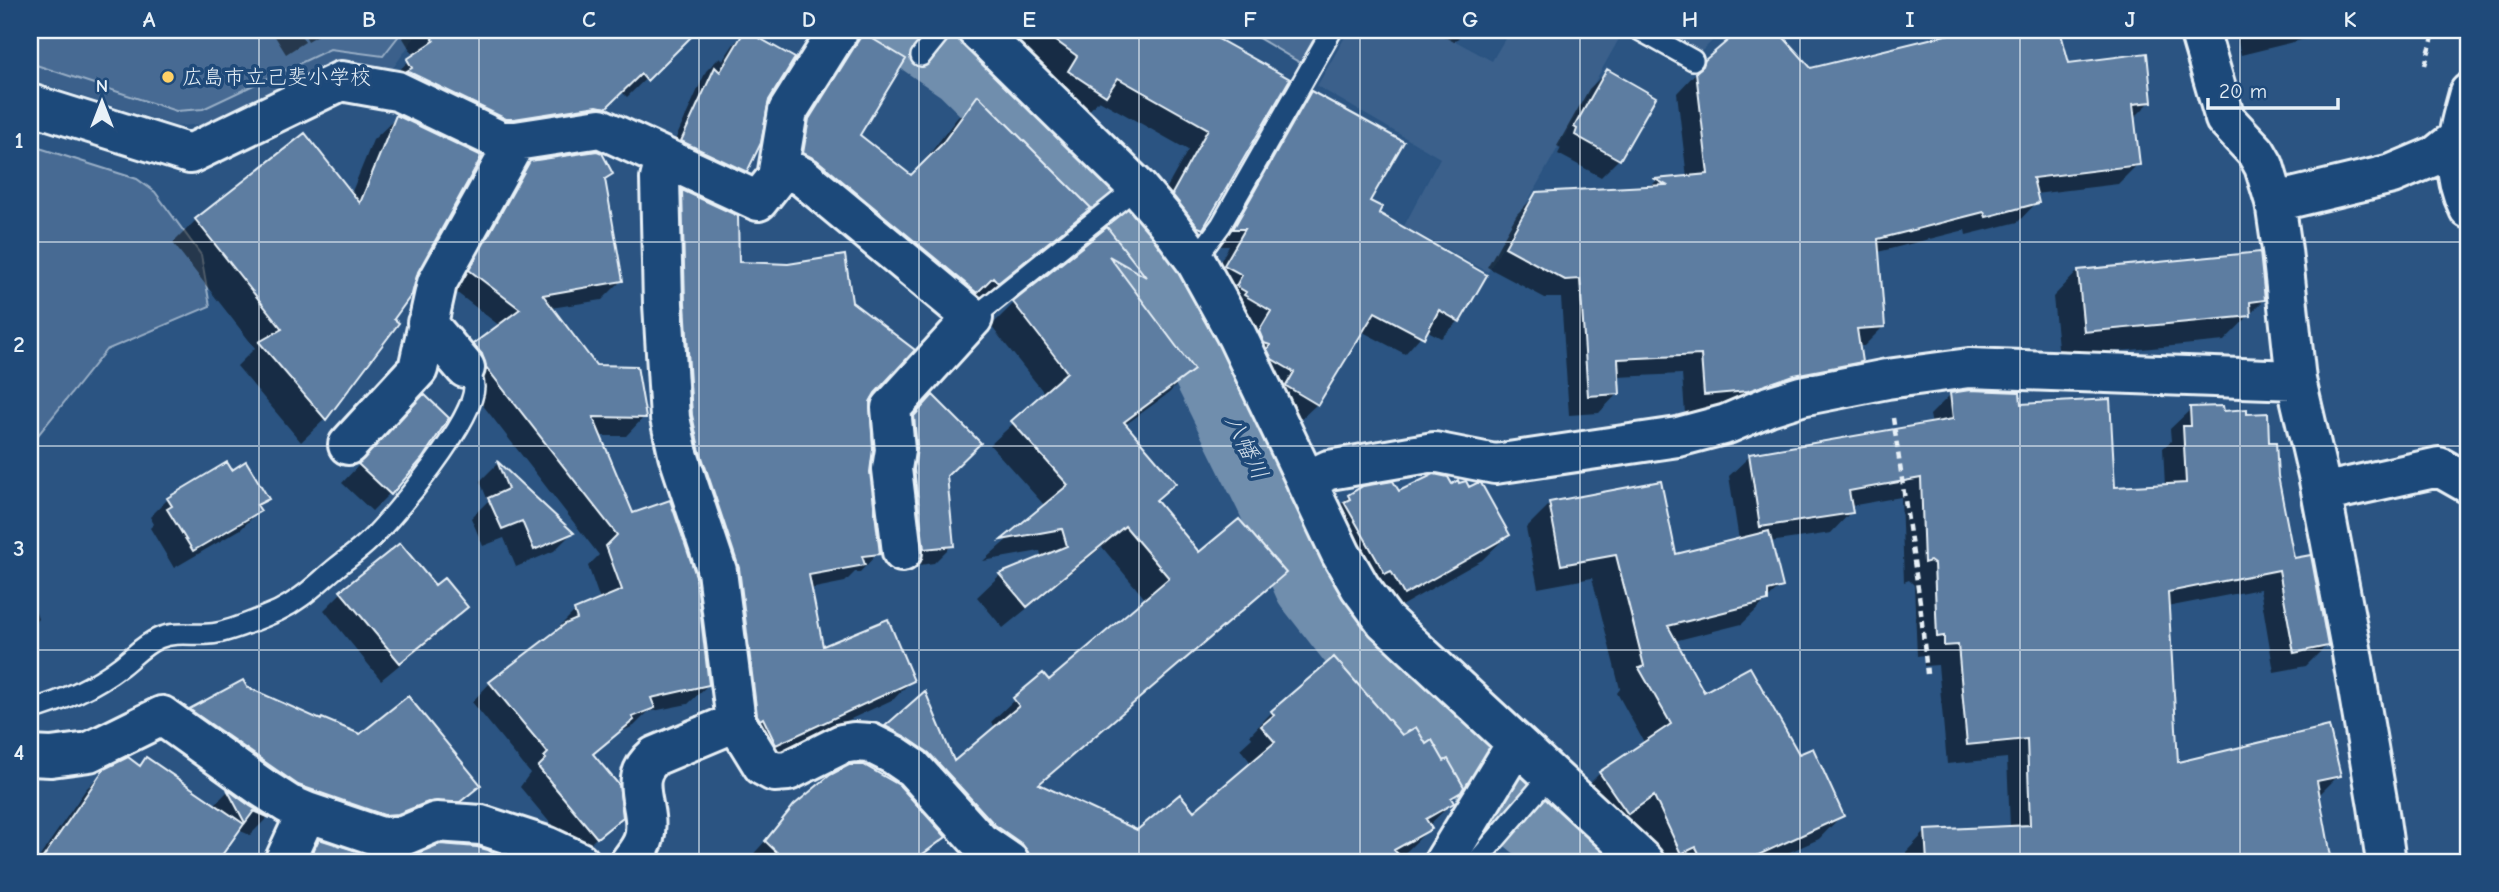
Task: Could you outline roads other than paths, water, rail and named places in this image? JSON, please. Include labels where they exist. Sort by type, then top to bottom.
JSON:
[{"type":"street","points":[[30,104],[190,154],[341,81],[397,91],[501,141],[600,128],[758,201],[777,177],[781,166],[788,111],[839,30]]},
{"type":"street","points":[[976,30],[1126,196],[1195,260],[1237,336],[1360,587],[1503,783],[1540,788],[1637,860]]},
{"type":"street","points":[[2199,30],[2225,119],[2260,159],[2275,202],[2296,380],[2322,493],[2374,780],[2385,862]]},
{"type":"street","points":[[2469,93],[2457,139],[2455,159],[2460,191],[2469,209]]},
{"type":"street","points":[[2275,202],[2404,170],[2437,155],[2457,139]]},
{"type":"street","points":[[348,445],[418,369],[436,283],[516,141]]},
{"type":"street","points":[[665,159],[660,179],[663,304],[670,418],[678,454],[717,571],[736,722],[763,766],[774,772],[788,771],[842,744],[854,742],[870,743],[894,755],[913,768],[980,842],[1009,862]]},
{"type":"street","points":[[781,166],[803,177],[974,318],[891,408],[895,450],[892,468],[902,552]]},
{"type":"street","points":[[427,323],[465,368]]},
{"type":"street","points":[[1306,481],[1329,470],[1434,452],[1495,464],[1678,437],[1727,424],[1769,405],[1801,396],[1887,379],[1969,368],[2296,380]]},
{"type":"street","points":[[2322,493],[2439,467],[2469,484]]},
{"type":"street","points":[[30,756],[51,757],[89,752],[162,716],[263,788],[307,812],[381,837],[403,836],[436,822],[481,825],[546,846],[580,862]]},
{"type":"street","points":[[630,862],[644,840],[641,771],[656,756],[736,722]]},
{"type":"street","points":[[1444,862],[1503,783]]},
{"type":"street","points":[[284,862],[307,812]]},
{"type":"lane","points":[[1195,260],[1221,225],[1332,30]]},
{"type":"lane","points":[[1639,30],[1693,60]]},
{"type":"lane","points":[[921,56],[940,33]]},
{"type":"lane","points":[[974,318],[1126,196]]},
{"type":"lane","points":[[30,710],[66,698],[119,667],[149,643],[162,637],[217,633],[276,612],[299,600],[320,584],[370,540],[444,452],[473,398],[474,383],[465,368]]},
{"type":"lane","points":[[1476,862],[1503,783],[1540,788]]},
{"type":"waterway","name":"八幡川","points":[[913,30],[965,66],[1108,207],[1149,257],[1181,309],[1274,497],[1312,583],[1372,660],[1530,817],[1586,862]]},
{"type":"place","name":"広島市立己斐小学校","points":[[168,77]]}]
